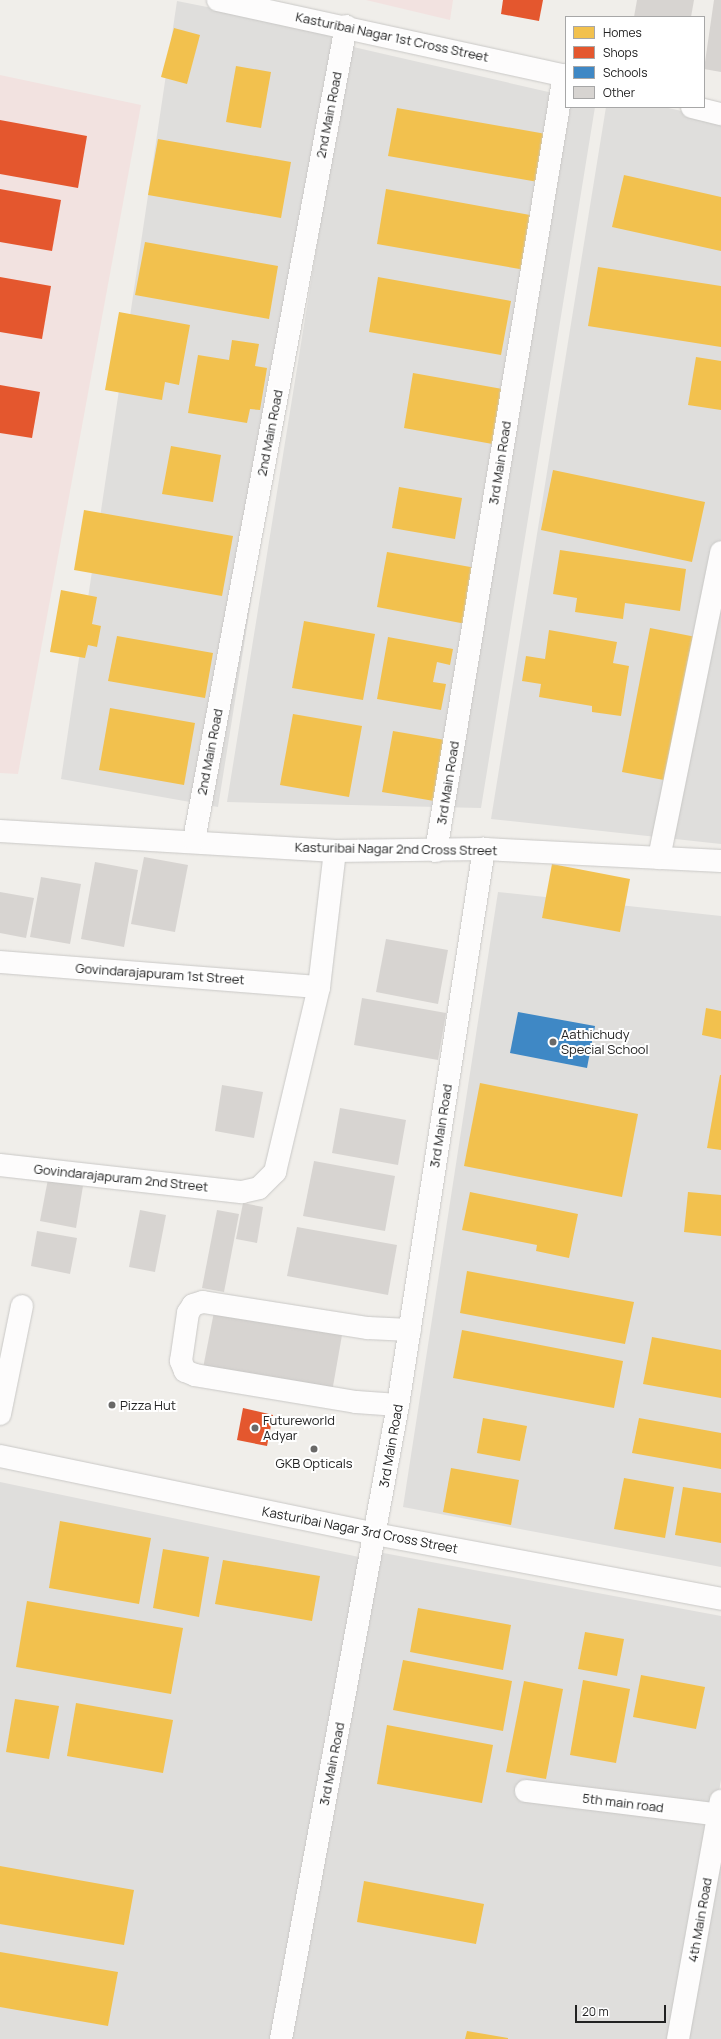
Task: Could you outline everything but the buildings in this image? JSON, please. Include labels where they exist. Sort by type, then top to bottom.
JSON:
[{"type":"street","name":"Kasturibai Nagar 1st Cross Street","points":[[222,0],[565,75]]},
{"type":"street","name":"2nd Main Road","points":[[194,840],[346,26]]},
{"type":"street","name":"3rd Main Road","points":[[436,851],[565,75]]},
{"type":"street","points":[[696,108],[721,114]]},
{"type":"street","points":[[659,858],[721,552]]},
{"type":"street","name":"Kasturibai Nagar 2nd Cross Street","points":[[0,832],[194,840],[335,850],[436,851],[484,849],[721,861]]},
{"type":"street","name":"3rd Main Road","points":[[281,2039],[398,1405],[484,849]]},
{"type":"street","points":[[319,987],[335,850]]},
{"type":"street","name":"Govindarajapuram 1st Street","points":[[0,962],[319,987]]},
{"type":"street","name":"Govindarajapuram 2nd Street","points":[[0,1165],[242,1192],[259,1188],[275,1172],[319,987]]},
{"type":"street","points":[[398,1405],[356,1402],[195,1375],[185,1371],[182,1361],[188,1313],[193,1305],[203,1302],[368,1328],[410,1330]]},
{"type":"street","points":[[0,1414],[22,1306]]},
{"type":"street","name":"Kasturibai Nagar 3rd Cross Street","points":[[0,1456],[375,1534],[721,1599]]},
{"type":"street","name":"5th main road","points":[[526,1791],[720,1811]]},
{"type":"street","name":"4th Main Road","points":[[678,2039],[720,1811]]},
{"type":"shaded area","points":[[366,0],[453,0],[450,20]]},
{"type":"shaded area","points":[[177,1],[342,34],[218,807],[61,779]]},
{"type":"shaded area","points":[[349,46],[565,96],[565,108],[595,108],[481,808],[227,802]]},
{"type":"shaded area","points":[[0,75],[141,105],[18,774],[0,773]]},
{"type":"shaded area","points":[[606,108],[668,108],[721,120],[721,844],[491,819]]},
{"type":"shaded area","points":[[498,892],[721,916],[721,1567],[403,1507]]},
{"type":"shaded area","points":[[0,1482],[364,1558],[275,2039],[0,2039]]},
{"type":"shaded area","points":[[378,1552],[721,1616],[721,1780],[674,2039],[287,2039]]},
{"type":"shaded area","points":[[721,1861],[721,2039],[687,2039]]},
{"type":"place","name":"Aathichudy Special School","points":[[553,1042]]},
{"type":"place","name":"Pizza Hut","points":[[112,1405]]},
{"type":"place","name":"Futureworld Adyar","points":[[255,1428]]},
{"type":"place","name":"GKB Opticals","points":[[314,1449]]}]
